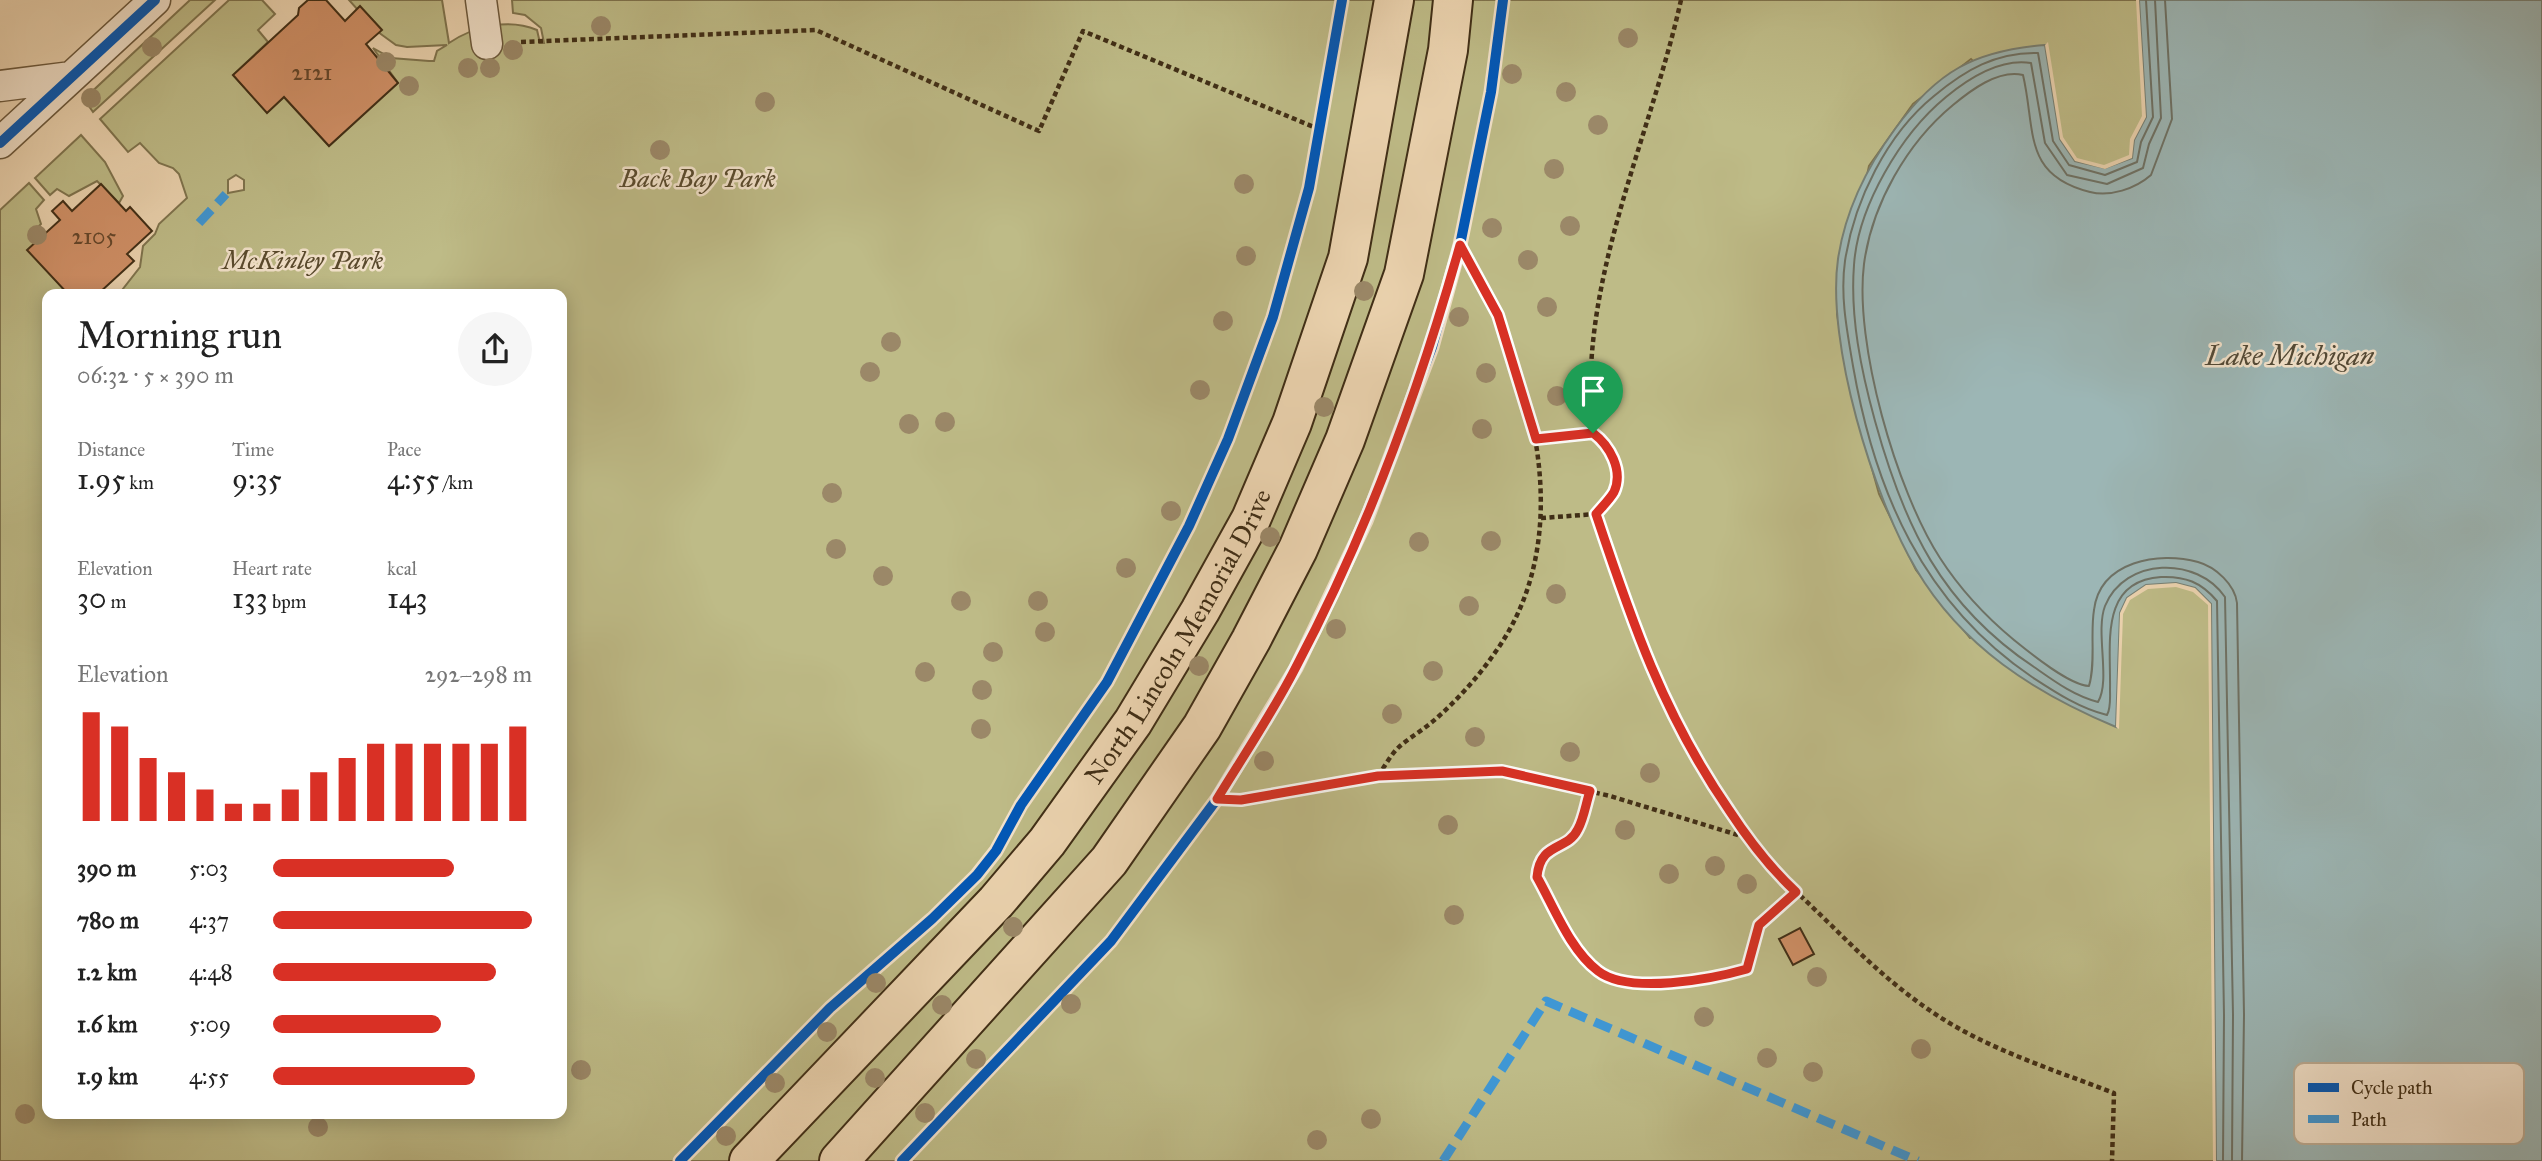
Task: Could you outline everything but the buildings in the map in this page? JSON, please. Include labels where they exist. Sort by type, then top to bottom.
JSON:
[{"type":"main road","name":"North Lincoln Memorial Drive","points":[[749,1161],[987,912],[1047,842],[1133,722],[1251,519],[1292,423],[1348,258],[1394,0]]},
{"type":"main road","points":[[838,1161],[1110,861],[1202,727],[1251,640],[1298,548],[1345,440],[1404,274],[1448,50],[1453,0]]},
{"type":"street","points":[[0,143],[155,0]]},
{"type":"street","points":[[481,0],[487,44]]},
{"type":"street","points":[[0,86],[71,77]]},
{"type":"path","points":[[1593,433],[1594,342],[1609,253],[1681,0]]},
{"type":"path","points":[[487,44],[816,30],[1039,131],[1083,32],[1321,130]]},
{"type":"path","points":[[1456,258],[1462,232]]},
{"type":"path","points":[[1378,776],[1398,748],[1436,720],[1469,688],[1518,617],[1534,570],[1541,518],[1536,439],[1498,315],[1460,245]]},
{"type":"path","points":[[1536,439],[1593,433],[1608,444],[1616,467],[1615,490],[1596,514],[1541,518]]},
{"type":"path","points":[[1596,514],[1634,629],[1667,708],[1699,767],[1748,838],[1796,892],[1860,954],[1927,1008],[1979,1038],[2114,1093],[2112,1161]]},
{"type":"path","points":[[1217,799],[1241,800],[1378,776],[1502,771],[1590,791],[1748,838]]},
{"type":"path","points":[[1209,810],[1224,788]]},
{"type":"path","points":[[1590,791],[1578,832],[1544,854],[1538,863],[1537,877],[1575,944],[1600,973],[1633,982],[1712,979],[1747,969],[1759,925],[1796,892]]},
{"type":"green space","points":[[190,0],[215,0],[93,112],[84,99]]},
{"type":"green space","points":[[229,0],[262,0],[275,14],[258,30],[268,42],[233,75],[267,112],[284,97],[329,146],[398,83],[373,48],[391,58],[434,61],[437,51],[447,45],[396,45],[378,32],[381,29],[360,7],[357,9],[349,0],[442,0],[449,43],[480,28],[503,24],[537,30],[540,43],[544,43],[541,28],[525,15],[513,13],[512,0],[2139,0],[2146,117],[2132,158],[2105,169],[2075,161],[1971,59],[1913,104],[1869,166],[1837,314],[1851,393],[1879,494],[1916,570],[1970,638],[2120,613],[2127,598],[2146,585],[2176,583],[2195,588],[2211,604],[2216,1161],[0,1161],[0,210],[29,183],[44,200],[36,209],[41,224],[33,232],[37,250],[64,289],[42,289],[42,1119],[567,1119],[567,289],[123,289],[140,267],[143,246],[155,234],[159,224],[187,198],[179,174],[173,168],[159,163],[140,143],[128,152],[100,119]],"holes":[[[236,175],[244,180],[244,190],[228,193],[228,180]]]},
{"type":"green space","points":[[81,135],[105,162],[123,196],[119,203],[97,181],[69,196],[57,189],[50,195],[35,178]]},
{"type":"water","name":"Lake Michigan","points":[[2139,0],[2542,0],[2542,1161],[2216,1161],[2211,604],[2195,588],[2176,583],[2146,585],[2127,598],[2120,613],[2116,727],[2029,683],[1978,644],[1955,622],[1916,569],[1884,502],[1856,418],[1846,375],[1836,293],[1841,241],[1852,207],[1875,159],[1895,129],[1926,92],[1959,68],[1998,52],[2045,45],[2060,139],[2075,161],[2105,168],[2132,158],[2134,140],[2146,117]]},
{"type":"pier","points":[[2136,0],[2139,0],[2146,117],[2134,140],[2132,158],[2105,169],[2075,161],[2060,139],[2045,45],[2048,42],[2063,137],[2077,158],[2104,165],[2129,155],[2130,139],[2142,116]]},
{"type":"pier","points":[[2176,583],[2195,588],[2211,604],[2216,1161],[2213,1161],[2208,605],[2193,592],[2176,587],[2148,589],[2130,600],[2123,614],[2119,729],[2116,727],[2120,613],[2127,598],[2146,585]]},
{"type":"marked path","points":[[199,223],[226,194]]},
{"type":"marked path","points":[[1443,1161],[1546,1001],[1918,1161]]},
{"type":"cycle path","points":[[0,143],[155,0]]},
{"type":"cycle path","points":[[680,1161],[830,1008],[932,919],[977,875],[996,851],[1021,805],[1107,682],[1189,526],[1228,439],[1273,317],[1309,188],[1342,0]]},
{"type":"cycle path","points":[[902,1161],[1111,941],[1217,799],[1296,668],[1366,521],[1432,347],[1460,245],[1491,92],[1503,0]]},
{"type":"route","points":[[1460,245],[1498,315],[1536,439],[1593,433],[1608,444],[1616,467],[1615,490],[1596,514],[1634,629],[1667,708],[1699,767],[1748,838],[1796,892],[1759,925],[1747,969],[1712,979],[1633,982],[1615,979],[1600,973],[1586,960],[1575,944],[1537,877],[1538,863],[1544,854],[1578,832],[1590,791],[1502,771],[1378,776],[1241,800],[1217,799],[1296,668],[1366,521],[1432,347],[1460,245]]},
{"type":"park label","name":"Back Bay Park","points":[[698,178]]},
{"type":"park label","name":"McKinley Park","points":[[303,260]]}]
